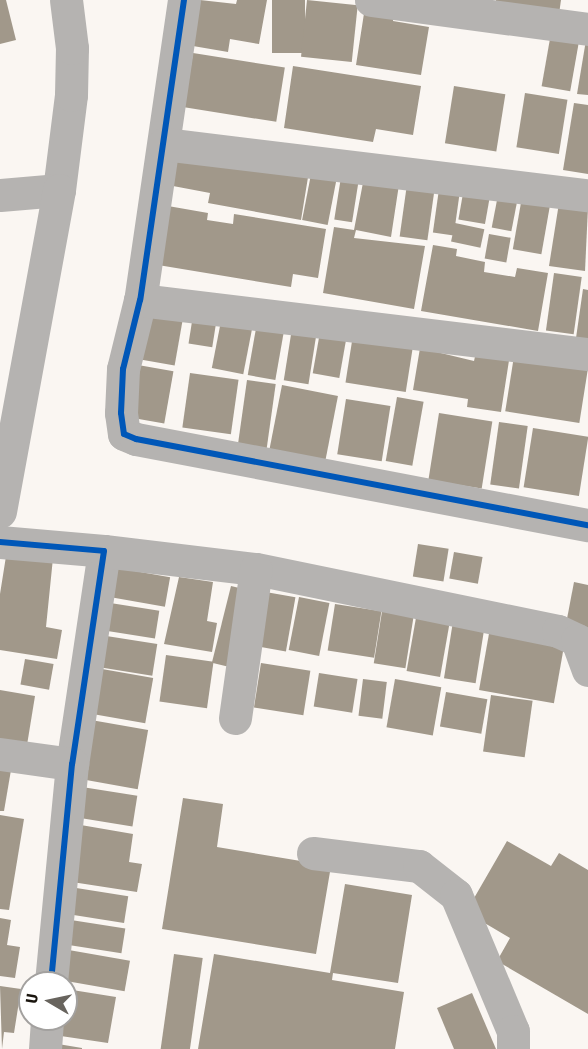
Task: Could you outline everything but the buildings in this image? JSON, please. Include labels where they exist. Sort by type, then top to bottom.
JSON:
[{"type":"street","points":[[0,512],[59,190],[71,95],[72,48],[66,0]]},
{"type":"street","points":[[184,0],[140,300],[123,369],[124,434],[136,439],[588,525]]},
{"type":"street","points":[[371,0],[588,29]]},
{"type":"street","points":[[164,144],[588,195]]},
{"type":"street","points":[[0,195],[59,190]]},
{"type":"street","points":[[140,300],[588,354]]},
{"type":"street","points":[[0,542],[104,551],[256,569],[558,630],[577,640],[588,670]]},
{"type":"street","points":[[52,971],[72,764],[104,551]]},
{"type":"street","points":[[235,718],[256,569]]},
{"type":"street","points":[[0,754],[72,764]]},
{"type":"street","points":[[313,853],[419,866],[456,895],[513,1031],[513,1049]]},
{"type":"street","points":[[45,1049],[46,1031]]},
{"type":"cycle path","points":[[184,0],[140,300],[123,369],[121,413],[124,434],[136,439],[588,525]]},
{"type":"cycle path","points":[[0,542],[104,551],[72,764],[52,971]]}]
